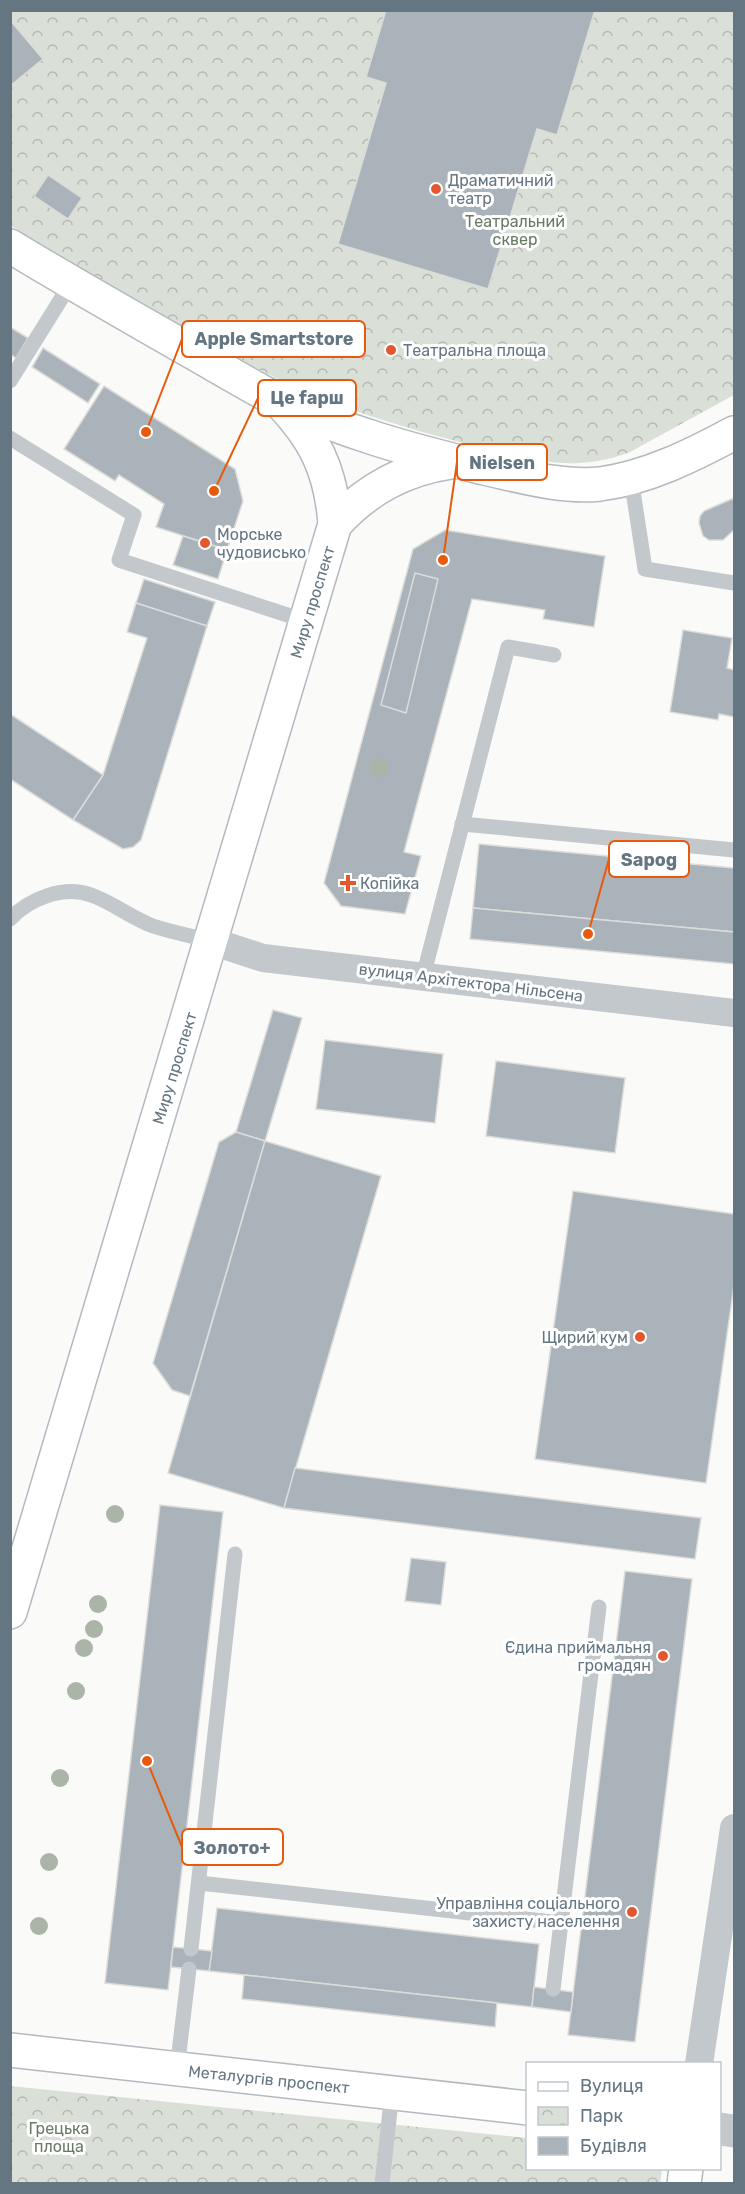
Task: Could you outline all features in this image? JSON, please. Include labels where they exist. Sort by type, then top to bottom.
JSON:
[{"type":"main road","name":"Миру проспект","points":[[10,246],[278,400],[376,438],[456,461],[532,479],[565,484],[598,484],[631,478],[694,453],[735,433]]},
{"type":"main road","name":"Миру проспект","points":[[10,1612],[335,524],[334,502],[327,473],[316,446],[299,422],[278,400]]},
{"type":"main road","name":"Миру проспект","points":[[335,524],[350,507],[373,489],[399,475],[427,465],[456,461]]},
{"type":"main road","name":"Металургів проспект","points":[[10,2050],[526,2108]]},
{"type":"street","name":"вулиця Архітектора Нільсена","points":[[211,941],[263,958],[735,1013]]},
{"type":"street","points":[[699,2062],[735,1828]]},
{"type":"lane","points":[[10,381],[71,283]]},
{"type":"lane","points":[[10,438],[134,515],[119,560],[306,621]]},
{"type":"lane","points":[[631,478],[645,569],[735,583]]},
{"type":"lane","points":[[423,976],[508,647],[554,654]]},
{"type":"lane","points":[[462,824],[735,850]]},
{"type":"lane","points":[[10,919],[33,901],[51,894],[70,892],[90,894],[152,926],[211,941]]},
{"type":"lane","points":[[191,1949],[235,1554]]},
{"type":"lane","points":[[553,1989],[599,1607]]},
{"type":"lane","points":[[199,1883],[561,1923]]},
{"type":"lane","points":[[177,2069],[189,1969]]},
{"type":"lane","points":[[382,2184],[392,2092]]},
{"type":"green space","name":"Театральний сквер","points":[[10,11],[734,11],[734,395],[630,452],[609,459],[589,462],[550,462],[511,455],[397,425],[325,400],[256,368],[100,280],[11,226]]},
{"type":"green space","name":"Грецька площа","points":[[10,2086],[526,2138],[526,2170],[662,2170],[660,2183],[11,2183]]},
{"type":"building","name":"Драматичний театр","points":[[386,10],[595,10],[557,135],[537,129],[488,289],[338,244],[386,83],[366,77]]},
{"type":"building","name":"Драматичний театр","points":[[386,10],[595,10],[557,135],[537,129],[488,289],[338,244],[386,83],[366,77]]},
{"type":"building","points":[[10,20],[43,59],[10,86]]},
{"type":"building","points":[[48,175],[82,198],[68,219],[34,196]]},
{"type":"building","points":[[10,327],[28,338],[16,358],[10,354]]},
{"type":"building","points":[[43,348],[100,384],[88,403],[32,367]]},
{"type":"building","points":[[104,386],[235,469],[243,501],[227,550],[156,527],[164,504],[119,475],[115,481],[64,449]]},
{"type":"building","points":[[734,498],[734,530],[723,540],[709,540],[703,536],[699,523],[704,511]]},
{"type":"building","points":[[445,530],[605,556],[594,627],[543,619],[545,610],[472,599],[404,852],[421,856],[405,914],[341,906],[324,883],[413,549]]},
{"type":"building","points":[[183,536],[227,550],[218,579],[173,565]]},
{"type":"building","points":[[415,573],[438,579],[406,713],[381,705]]},
{"type":"building","points":[[144,579],[215,602],[207,626],[136,603]]},
{"type":"building","points":[[136,603],[207,626],[141,840],[133,847],[123,849],[73,820],[103,775],[147,638],[127,632]]},
{"type":"building","points":[[683,630],[732,638],[727,668],[734,670],[734,717],[719,714],[718,720],[670,712]]},
{"type":"building","points":[[10,714],[103,775],[73,820],[10,779]]},
{"type":"building","points":[[479,844],[734,868],[734,932],[473,908]]},
{"type":"building","points":[[473,908],[734,932],[734,964],[470,939]]},
{"type":"building","points":[[273,1010],[302,1018],[265,1141],[236,1132]]},
{"type":"building","points":[[325,1040],[443,1054],[435,1123],[316,1109]]},
{"type":"building","points":[[496,1061],[625,1078],[615,1153],[486,1136]]},
{"type":"building","points":[[236,1132],[265,1141],[190,1396],[172,1390],[153,1363],[219,1142]]},
{"type":"building","points":[[265,1141],[381,1176],[284,1508],[168,1473]]},
{"type":"building","points":[[573,1191],[734,1214],[734,1285],[706,1483],[535,1459]]},
{"type":"building","points":[[295,1468],[701,1518],[695,1559],[284,1508]]},
{"type":"building","points":[[160,1505],[223,1512],[168,1990],[105,1983]]},
{"type":"building","points":[[411,1558],[446,1562],[441,1605],[405,1601]]},
{"type":"building","points":[[625,1571],[692,1579],[635,2042],[568,2035]]},
{"type":"building","points":[[217,1908],[539,1944],[532,2007],[209,1971]]},
{"type":"building","points":[[173,1947],[212,1951],[209,1971],[171,1967]]},
{"type":"building","points":[[244,1975],[497,2003],[495,2027],[242,1999]]},
{"type":"building","points":[[534,1987],[573,1992],[571,2012],[532,2007]]},
{"type":"place","name":"Драматичний театр","points":[[436,189]]},
{"type":"place","name":"Театральна площа","points":[[391,350]]},
{"type":"place","name":"Apple Smartstore","points":[[146,432]]},
{"type":"place","name":"Це fарш","points":[[214,491]]},
{"type":"place","name":"Морське чудовисько","points":[[205,543]]},
{"type":"place","name":"Nielsen","points":[[443,560]]},
{"type":"place","name":"Копійка","points":[[348,883]]},
{"type":"place","name":"Sapog","points":[[588,934]]},
{"type":"place","name":"Щирий кум","points":[[640,1337]]},
{"type":"place","name":"Єдина приймальня громадян","points":[[663,1656]]},
{"type":"place","name":"Золото+","points":[[147,1761]]},
{"type":"place","name":"Управління соціального захисту населення","points":[[632,1912]]}]
